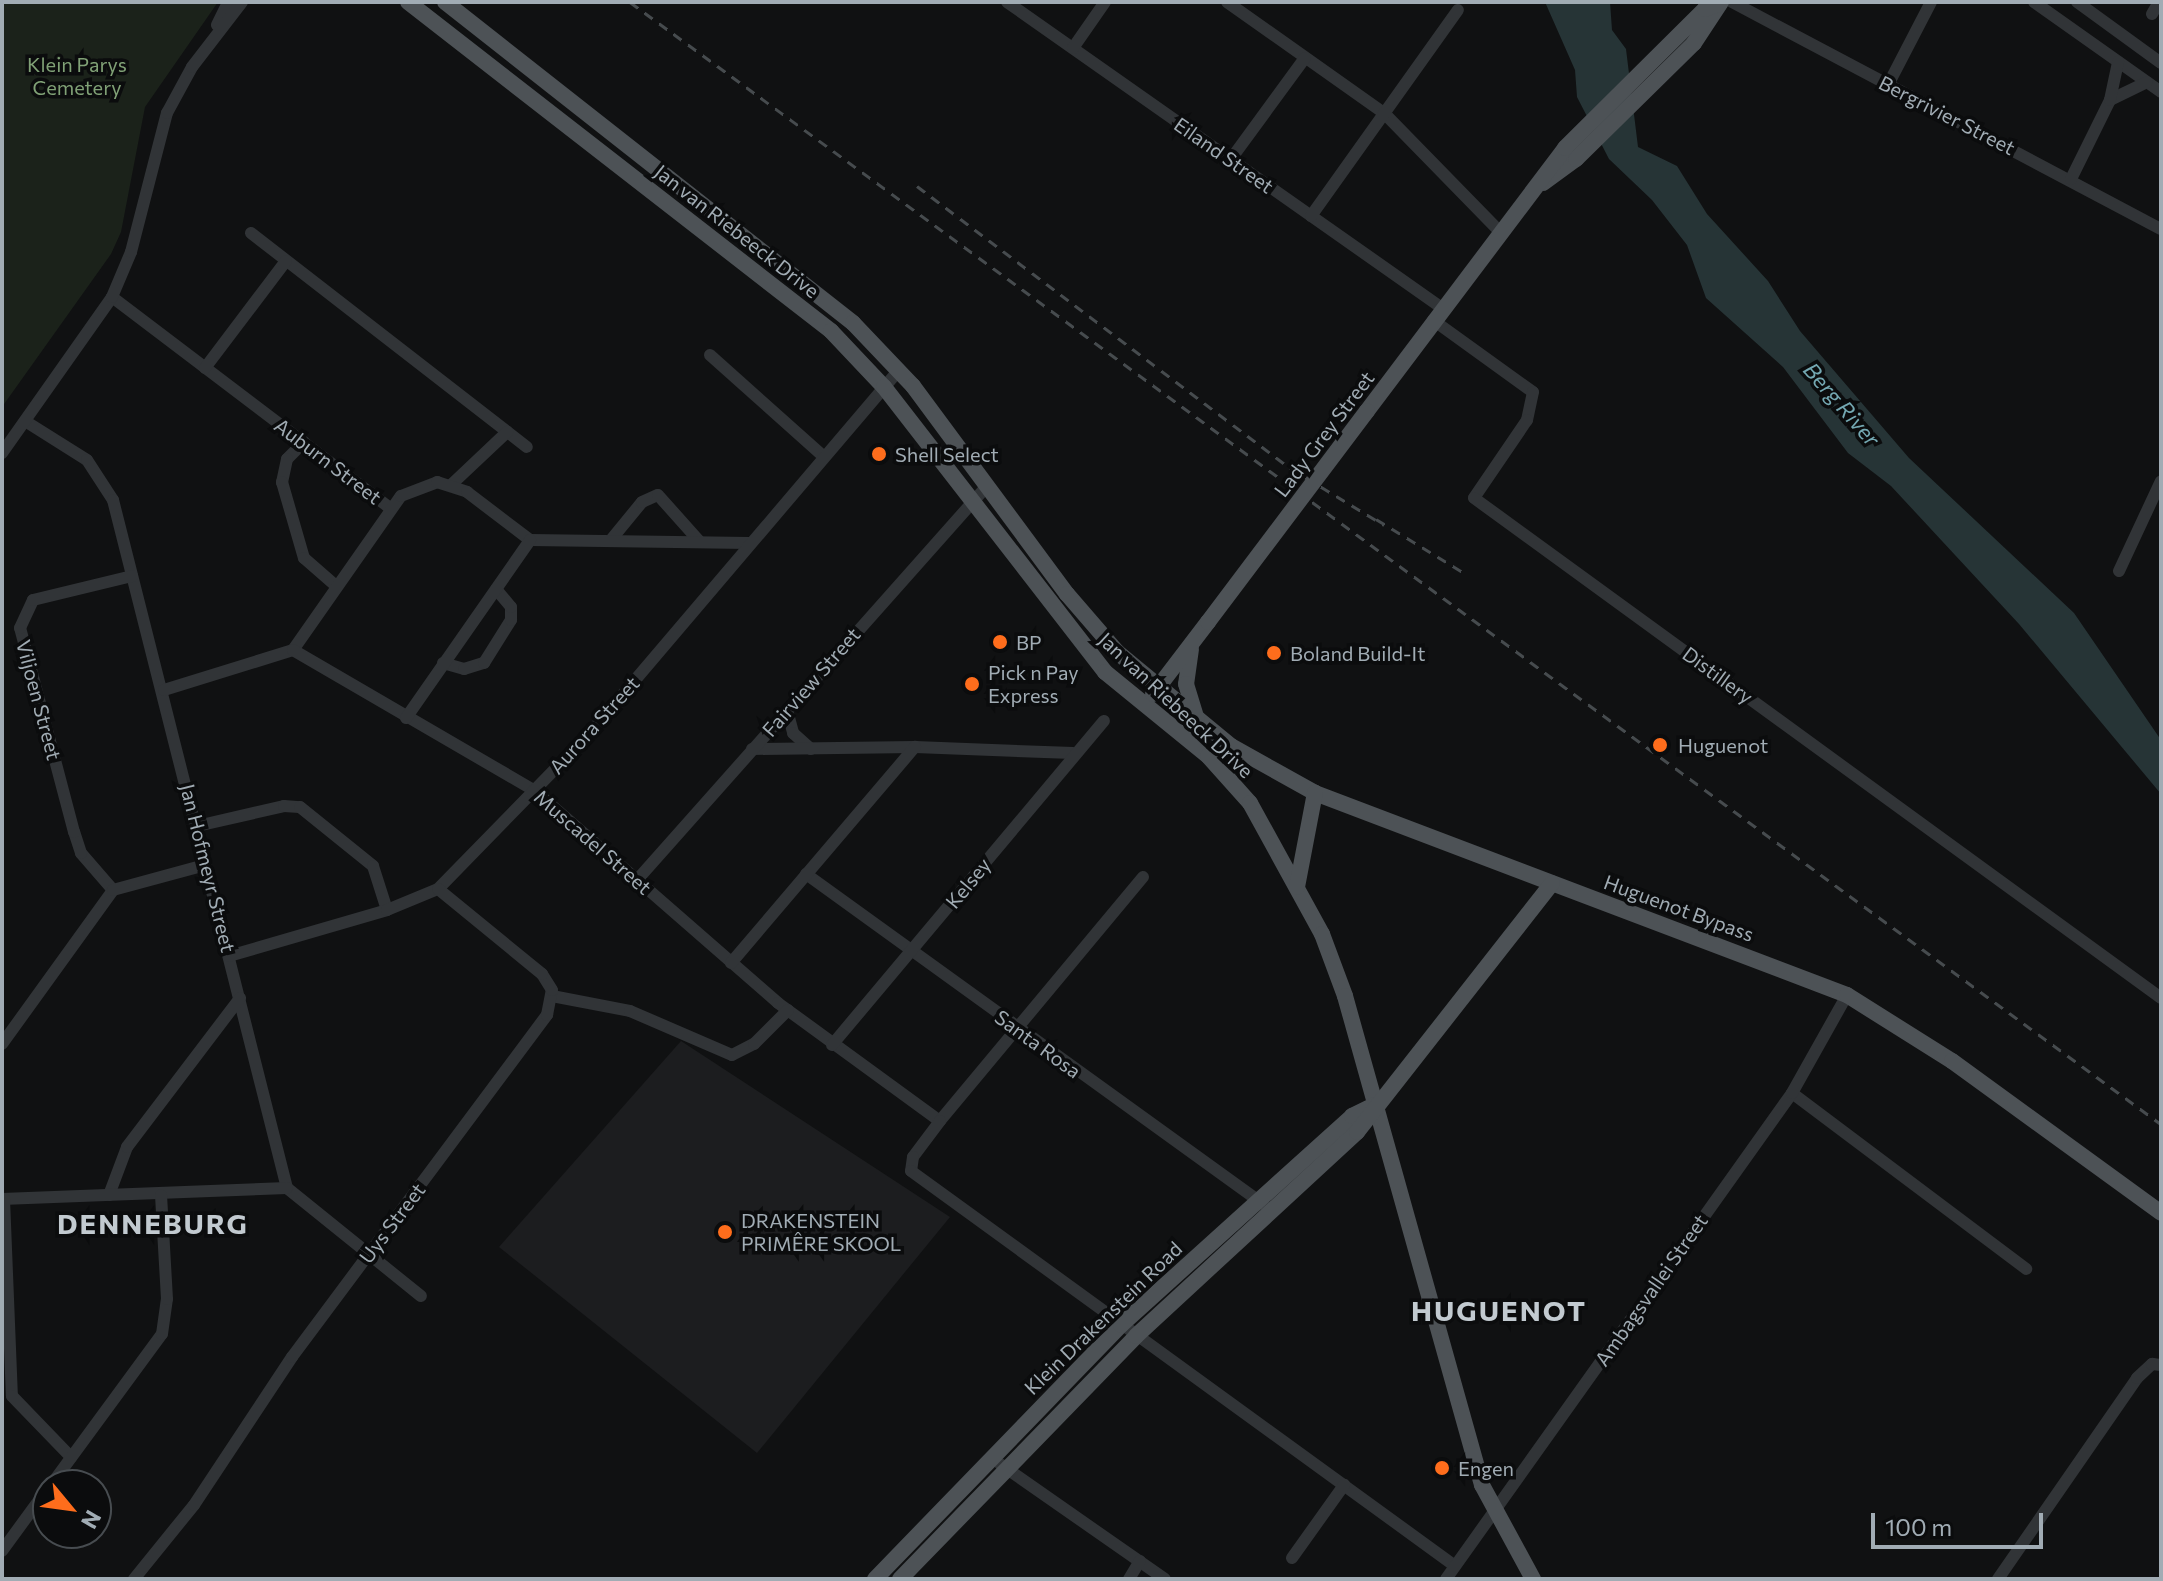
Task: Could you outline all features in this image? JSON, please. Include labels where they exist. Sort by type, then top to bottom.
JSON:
[{"type":"main road","name":"Jan van Riebeeck Drive","points":[[408,2],[801,305],[884,387],[1080,644],[1143,706],[1208,756],[1235,785],[1265,826],[1297,887],[1345,996],[1493,1513],[1533,1579]]},
{"type":"main road","name":"Jan van Riebeeck Drive","points":[[445,2],[816,290],[899,370],[1077,605],[1117,652],[1158,688]]},
{"type":"main road","name":"Lady Grey Street","points":[[1143,706],[1500,232],[1538,186],[1576,159],[1666,60],[1711,23],[1724,3]]},
{"type":"main road","points":[[1192,644],[1186,684],[1197,719]]},
{"type":"main road","name":"Huguenot Bypass","points":[[1158,688],[1257,764],[1315,793],[1847,995],[1952,1061],[2161,1213]]},
{"type":"main road","points":[[1297,887],[1315,793]]},
{"type":"main road","name":"Klein Drakenstein Road","points":[[875,1579],[997,1462],[1136,1336],[1352,1116],[1375,1105],[1552,883]]},
{"type":"main road","name":"Klein Drakenstein Road","points":[[900,1579],[997,1462],[1121,1325],[1265,1206]]},
{"type":"street","points":[[2,453],[112,297],[131,252],[167,113],[213,35],[228,2]]},
{"type":"street","points":[[213,35],[242,2]]},
{"type":"street","name":"Eiland Street","points":[[1007,2],[1311,216],[1438,314]]},
{"type":"street","points":[[1073,48],[1105,2]]},
{"type":"street","points":[[1227,2],[1384,113],[1500,232]]},
{"type":"street","points":[[1888,85],[1931,2]]},
{"type":"street","points":[[2034,2],[2161,92]]},
{"type":"street","points":[[2077,2],[2161,63]]},
{"type":"street","name":"Bergrivier Street","points":[[1724,3],[2071,179],[2161,229]]},
{"type":"street","points":[[1311,216],[1458,10]]},
{"type":"street","points":[[1231,159],[1305,58]]},
{"type":"street","points":[[2071,179],[2110,100],[2118,62]]},
{"type":"street","points":[[2110,100],[2147,82]]},
{"type":"street","points":[[251,233],[527,447]]},
{"type":"street","points":[[205,368],[286,261]]},
{"type":"street","name":"Auburn Street","points":[[112,297],[391,509],[413,489],[437,482],[452,484]]},
{"type":"street","name":"Distillery","points":[[1438,314],[1533,392],[1527,420],[1474,498],[2161,998]]},
{"type":"street","points":[[710,355],[823,456]]},
{"type":"street","name":"Aurora Street","points":[[229,956],[387,910],[438,889],[590,733],[899,370]]},
{"type":"street","name":"Jan Hofmeyr Street","points":[[25,421],[87,460],[102,476],[164,690],[287,1188]]},
{"type":"street","points":[[507,432],[452,484],[530,540],[749,543]]},
{"type":"street","points":[[304,442],[287,459],[282,482],[304,558],[336,586]]},
{"type":"street","points":[[2119,571],[2161,481]]},
{"type":"street","name":"Fairview Street","points":[[637,880],[986,487]]},
{"type":"street","points":[[610,541],[642,502],[658,495],[700,542]]},
{"type":"street","points":[[164,690],[293,650],[391,509]]},
{"type":"street","points":[[406,718],[530,540]]},
{"type":"street","name":"Viljoen Street","points":[[113,890],[81,853],[20,628],[33,600],[132,576]]},
{"type":"street","points":[[443,663],[464,669],[484,663],[511,620],[511,607],[496,589]]},
{"type":"street","name":"Muscadel Street","points":[[293,650],[534,790],[788,1010],[940,1121]]},
{"type":"street","points":[[787,710],[793,733],[811,749]]},
{"type":"street","name":"Kelsey","points":[[832,1045],[1073,753],[1104,721]]},
{"type":"street","points":[[731,963],[915,747]]},
{"type":"street","points":[[752,749],[915,747],[1073,753]]},
{"type":"street","points":[[197,826],[284,806],[300,807],[373,866],[387,910]]},
{"type":"street","points":[[2,1044],[113,890],[205,865]]},
{"type":"street","name":"Santa Rosa","points":[[806,874],[1265,1206]]},
{"type":"street","points":[[1143,877],[940,1121],[913,1157],[914,1177],[1455,1566]]},
{"type":"street","points":[[438,889],[542,974],[552,996],[640,1014],[732,1055],[754,1044],[788,1010]]},
{"type":"street","name":"Ambagsvallei Street","points":[[1446,1579],[1792,1093],[1847,995]]},
{"type":"street","name":"Uys Street","points":[[134,1579],[194,1505],[292,1357],[547,1015],[552,996]]},
{"type":"street","points":[[109,1195],[127,1147],[240,998]]},
{"type":"street","points":[[1792,1093],[2026,1269]]},
{"type":"street","points":[[71,1457],[12,1396],[3,1199],[287,1188],[421,1296]]},
{"type":"street","points":[[62,1469],[162,1334],[167,1299],[161,1195]]},
{"type":"street","points":[[1998,1579],[2137,1378],[2152,1364],[2161,1365]]},
{"type":"street","points":[[997,1462],[1165,1579]]},
{"type":"street","points":[[1292,1558],[1344,1485]]},
{"type":"street","points":[[2,1551],[32,1510]]},
{"type":"street","points":[[1129,1579],[1140,1561]]},
{"type":"shaded area","name":"DRAKENSTEIN PRIMÊRE SKOOL","points":[[681,1041],[950,1217],[757,1453],[499,1247]]},
{"type":"green space","name":"Klein Parys Cemetery","points":[[2,2],[218,2],[145,107],[121,232],[111,254],[2,407]]},
{"type":"water","name":"Berg River","points":[[1545,2],[1610,2],[1612,30],[1626,49],[1638,147],[1677,166],[1707,214],[1768,281],[1800,331],[1909,458],[2074,613],[2161,740],[2161,794],[2019,624],[1891,486],[1848,453],[1783,367],[1706,298],[1687,245],[1652,200],[1609,159],[1577,97],[1575,70]]},
{"type":"railway","points":[[630,2],[2161,1124]]},
{"type":"railway","points":[[917,186],[1290,468],[1384,525]]},
{"type":"railway","points":[[1376,519],[1464,573]]},
{"type":"place","name":"Shell Select","points":[[879,454]]},
{"type":"place","name":"BP","points":[[1000,642]]},
{"type":"place","name":"Boland Build-It","points":[[1274,653]]},
{"type":"place","name":"Pick n Pay Express","points":[[972,684]]},
{"type":"place","name":"Huguenot","points":[[1660,745]]},
{"type":"place","name":"DRAKENSTEIN PRIMÊRE SKOOL","points":[[725,1232]]},
{"type":"place","name":"Engen","points":[[1442,1468]]},
{"type":"district","name":"DENNEBURG","points":[[153,1223]]},
{"type":"district","name":"HUGUENOT","points":[[1499,1310]]}]
